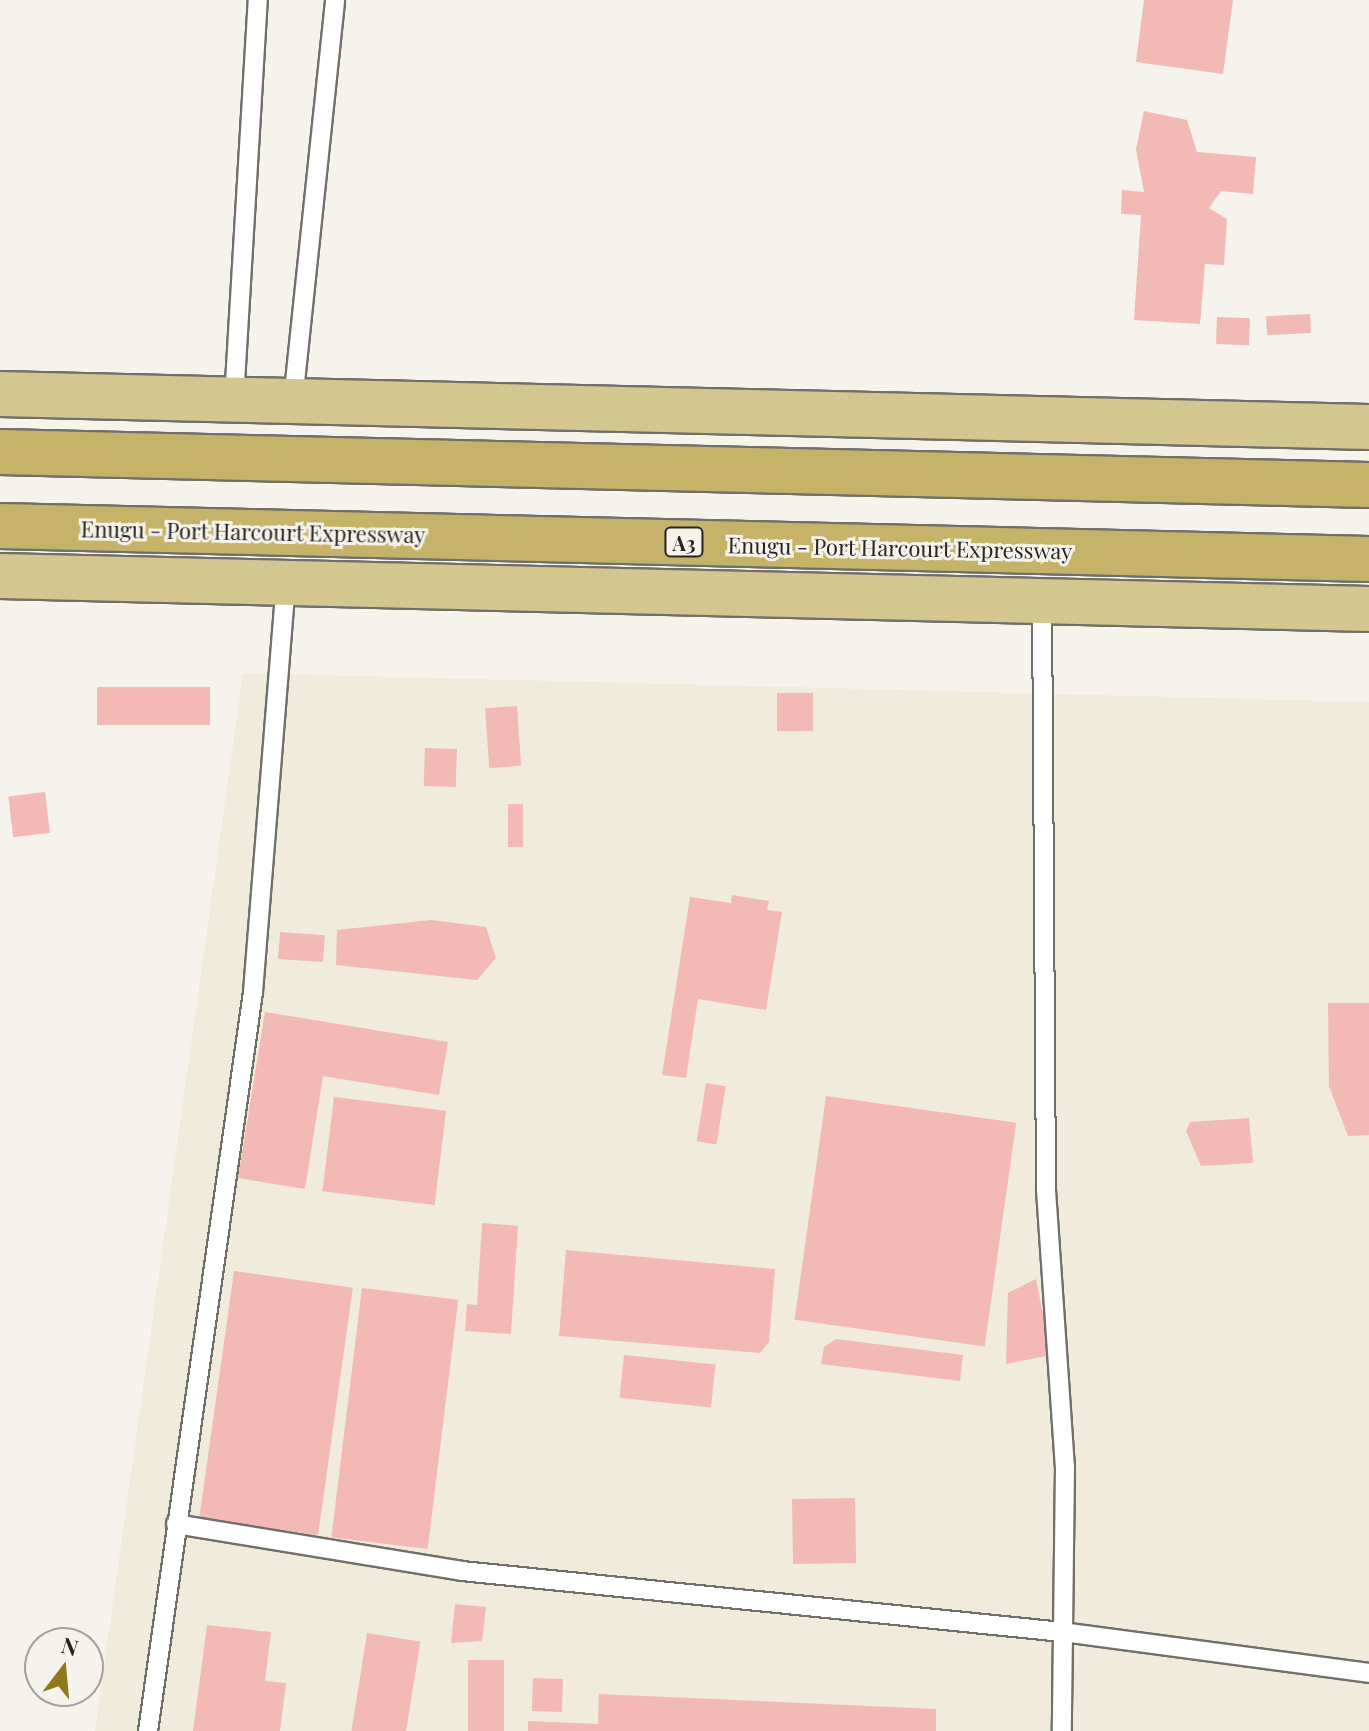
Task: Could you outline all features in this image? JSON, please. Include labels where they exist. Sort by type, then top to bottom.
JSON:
[{"type":"highway","points":[[0,452],[1369,485]]},
{"type":"highway","name":"Enugu - Port Harcourt Expressway","points":[[0,526],[1369,559]]},
{"type":"main road","points":[[0,394],[1369,427]]},
{"type":"main road","points":[[0,576],[1369,609]]},
{"type":"lane","points":[[234,400],[258,0]]},
{"type":"lane","points":[[293,401],[335,0]]},
{"type":"lane","points":[[148,1731],[253,992],[286,583]]},
{"type":"lane","points":[[1042,602],[1046,1190],[1065,1467],[1062,1731]]},
{"type":"lane","points":[[176,1524],[462,1571],[1063,1632],[1369,1673]]},
{"type":"shaded area","points":[[243,673],[1369,702],[1369,1731],[95,1731],[98,1707],[104,1707],[104,1667]]},
{"type":"building","points":[[1144,0],[1233,0],[1223,74],[1136,62]]},
{"type":"building","points":[[1144,111],[1187,120],[1197,152],[1256,157],[1253,194],[1221,191],[1209,208],[1227,219],[1224,265],[1205,264],[1200,324],[1134,320],[1141,215],[1121,214],[1122,190],[1144,192],[1136,149]]},
{"type":"building","points":[[1310,314],[1311,333],[1267,335],[1266,316]]},
{"type":"building","points":[[1217,317],[1250,318],[1249,345],[1216,344]]},
{"type":"building","points":[[97,687],[210,687],[210,725],[97,725]]},
{"type":"building","points":[[777,693],[813,693],[813,731],[777,731]]},
{"type":"building","points":[[517,706],[521,766],[489,768],[485,708]]},
{"type":"building","points":[[425,748],[457,749],[456,787],[424,786]]},
{"type":"building","points":[[45,792],[50,833],[13,837],[8,797]]},
{"type":"building","points":[[508,804],[523,804],[523,847],[508,847]]},
{"type":"building","points":[[732,895],[769,901],[767,910],[782,912],[766,1010],[698,999],[686,1078],[662,1075],[690,897],[731,903]]},
{"type":"building","points":[[431,920],[486,927],[496,958],[477,980],[336,965],[337,930]]},
{"type":"building","points":[[280,932],[325,935],[323,962],[278,959]]},
{"type":"building","points":[[1328,1003],[1369,1003],[1369,1135],[1348,1136],[1329,1086]]},
{"type":"building","points":[[265,1012],[448,1042],[439,1095],[323,1076],[305,1189],[238,1178]]},
{"type":"building","points":[[706,1083],[726,1086],[717,1144],[697,1141]]},
{"type":"building","points":[[826,1096],[1016,1123],[985,1347],[795,1320]]},
{"type":"building","points":[[334,1097],[446,1111],[435,1205],[322,1191]]},
{"type":"building","points":[[1249,1118],[1253,1163],[1201,1166],[1186,1131],[1190,1122]]},
{"type":"building","points":[[482,1223],[518,1226],[511,1334],[465,1331],[467,1304],[477,1305]]},
{"type":"building","points":[[566,1250],[775,1269],[769,1342],[760,1353],[559,1336]]},
{"type":"building","points":[[234,1271],[353,1288],[318,1535],[199,1519]]},
{"type":"building","points":[[1036,1279],[1051,1355],[1006,1364],[1008,1293]]},
{"type":"building","points":[[362,1288],[458,1300],[428,1549],[331,1537]]},
{"type":"building","points":[[836,1339],[963,1355],[960,1381],[821,1364],[824,1347]]},
{"type":"building","points":[[624,1355],[715,1365],[711,1407],[620,1398]]},
{"type":"building","points":[[855,1498],[856,1563],[793,1564],[792,1499]]},
{"type":"building","points":[[455,1604],[486,1607],[482,1641],[451,1643]]},
{"type":"building","points":[[207,1625],[271,1632],[265,1681],[286,1683],[280,1731],[193,1731]]},
{"type":"building","points":[[367,1633],[420,1641],[406,1731],[352,1731]]},
{"type":"building","points":[[468,1660],[504,1660],[504,1731],[468,1731]]},
{"type":"building","points":[[533,1678],[563,1679],[562,1712],[532,1711]]},
{"type":"building","points":[[599,1694],[936,1709],[936,1731],[528,1731],[528,1721],[598,1724]]}]
